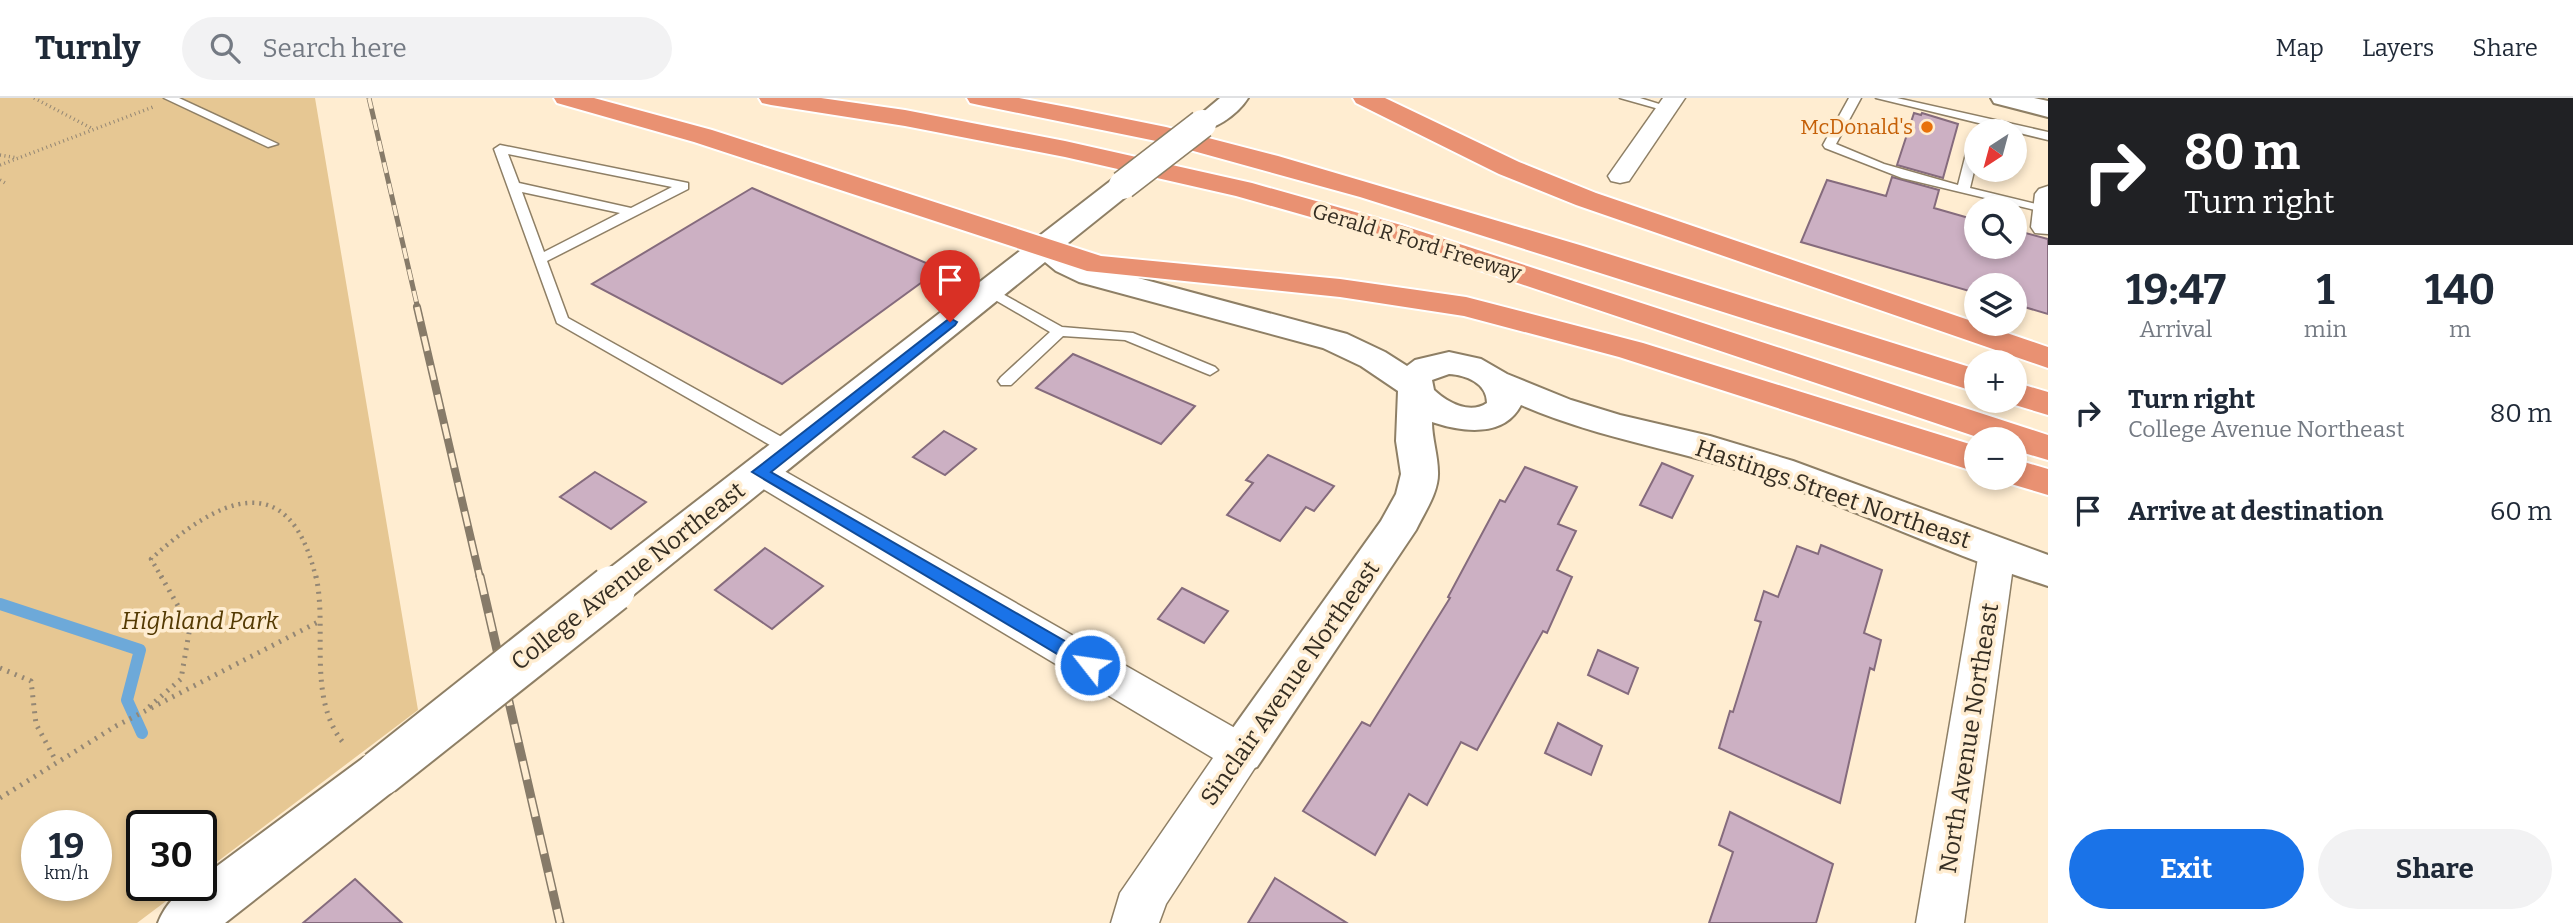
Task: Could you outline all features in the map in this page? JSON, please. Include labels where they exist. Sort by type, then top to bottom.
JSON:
[{"type":"highway","points":[[566,98],[703,136],[1098,265],[1340,288],[1466,307],[1631,350],[1964,455]]},
{"type":"highway","name":"Gerald R Ford Freeway","points":[[771,98],[945,126],[1242,189],[1391,231],[2048,448]]},
{"type":"highway","name":"Gerald R Ford Freeway","points":[[979,98],[1163,135],[1462,218],[1964,377]]},
{"type":"highway","points":[[1365,98],[1509,167],[1596,203],[2048,358]]},
{"type":"highway","points":[[2027,397],[2048,404]]},
{"type":"highway","points":[[2027,475],[2048,482]]},
{"type":"street","name":"College Avenue Northeast","points":[[184,923],[362,759],[612,589],[1236,98]]},
{"type":"street","points":[[2003,98],[2048,109]]},
{"type":"street","points":[[1620,176],[1670,103]]},
{"type":"street","points":[[1045,247],[1068,265],[1090,275],[1335,341],[1373,359],[1415,389]]},
{"type":"street","name":"Hastings Street Northeast","points":[[1614,426],[1446,415],[1433,409],[1415,389],[1416,374],[1424,368],[1449,363],[1479,369],[1497,382],[1559,408],[1614,426],[1710,448],[1780,470],[2048,571]]},
{"type":"street","points":[[1483,418],[1505,404],[1505,395],[1497,382]]},
{"type":"street","name":"Sinclair Avenue Northeast","points":[[1142,905],[1241,753],[1396,530],[1415,494],[1420,474],[1414,441],[1415,389]]},
{"type":"street","name":"Sinclair Avenue Northeast","points":[[1420,474],[1460,431],[1483,418]]},
{"type":"street","points":[[760,472],[1241,753]]},
{"type":"street","name":"North Avenue Northeast","points":[[1940,923],[1997,552]]},
{"type":"lane","points":[[1626,98],[1670,103]]},
{"type":"lane","points":[[1855,98],[1829,145],[1856,160],[2046,210]]},
{"type":"lane","points":[[1882,98],[1964,122]]},
{"type":"lane","points":[[172,99],[272,144]]},
{"type":"lane","points":[[2027,133],[2048,136]]},
{"type":"lane","points":[[540,259],[684,186],[500,149],[562,320],[790,449]]},
{"type":"lane","points":[[1963,188],[1965,182]]},
{"type":"lane","points":[[513,186],[632,212]]},
{"type":"lane","points":[[990,291],[1059,331],[1128,336],[1210,370]]},
{"type":"lane","points":[[1006,381],[1059,331]]},
{"type":"path","points":[[34,98],[94,129]]},
{"type":"path","points":[[0,165],[172,99]]},
{"type":"path","points":[[0,155],[19,158]]},
{"type":"path","points":[[0,180],[7,184]]},
{"type":"path","points":[[149,707],[181,679],[190,627],[151,559],[171,540],[230,507],[254,501],[278,505],[291,517],[306,544],[319,592],[326,709],[335,737],[362,759]]},
{"type":"path","points":[[0,798],[56,761],[149,707],[320,621]]},
{"type":"path","points":[[0,668],[31,681],[36,724],[56,761]]},
{"type":"green space","name":"Highland Park","points":[[0,98],[315,98],[418,710],[217,862],[217,810],[126,810],[126,901],[166,901],[137,923],[0,923]]},
{"type":"building","points":[[1914,113],[1958,124],[1943,178],[1897,165]]},
{"type":"building","points":[[1892,177],[1939,190],[1934,208],[1964,217],[1964,259],[2027,259],[2027,233],[2048,239],[2048,314],[2027,308],[2027,273],[1964,273],[1964,290],[1801,242],[1827,180],[1886,196]]},
{"type":"building","points":[[752,188],[940,269],[782,384],[592,284]]},
{"type":"building","points":[[1073,354],[1195,406],[1161,444],[1036,388]]},
{"type":"building","points":[[944,431],[976,449],[945,475],[913,457]]},
{"type":"building","points":[[1268,455],[1334,486],[1314,511],[1306,507],[1280,541],[1227,515],[1253,483],[1246,480]]},
{"type":"building","points":[[1662,463],[1693,476],[1672,518],[1640,505]]},
{"type":"building","points":[[1525,467],[1577,487],[1558,524],[1576,531],[1557,570],[1572,577],[1547,633],[1543,631],[1477,750],[1461,742],[1427,805],[1409,794],[1375,855],[1303,811],[1362,722],[1370,726],[1450,598],[1448,597],[1500,500],[1505,502]]},
{"type":"building","points":[[595,472],[646,502],[611,529],[560,497]]},
{"type":"building","points":[[1821,545],[1882,570],[1864,633],[1881,640],[1874,670],[1870,668],[1840,803],[1719,748],[1761,622],[1755,620],[1764,591],[1778,597],[1797,546],[1818,554]]},
{"type":"building","points":[[765,548],[823,586],[772,629],[715,590]]},
{"type":"building","points":[[1182,588],[1228,611],[1204,643],[1158,619]]},
{"type":"building","points":[[1598,650],[1638,668],[1628,694],[1588,675]]},
{"type":"building","points":[[1558,723],[1602,746],[1591,775],[1545,753]]},
{"type":"building","points":[[1730,812],[1833,864],[1816,923],[1709,923],[1733,852],[1719,845]]},
{"type":"building","points":[[1275,878],[1347,923],[1248,923]]},
{"type":"building","points":[[355,879],[402,923],[303,923]]},
{"type":"waterway","points":[[0,604],[140,650],[127,700],[142,733]]},
{"type":"railway","points":[[369,98],[418,309]]},
{"type":"railway","points":[[417,307],[480,578]]},
{"type":"railway","points":[[480,576],[560,923]]},
{"type":"place","name":"McDonald's","points":[[1927,127]]},
{"type":"route","points":[[950,322],[760,472],[1090,665]]}]
